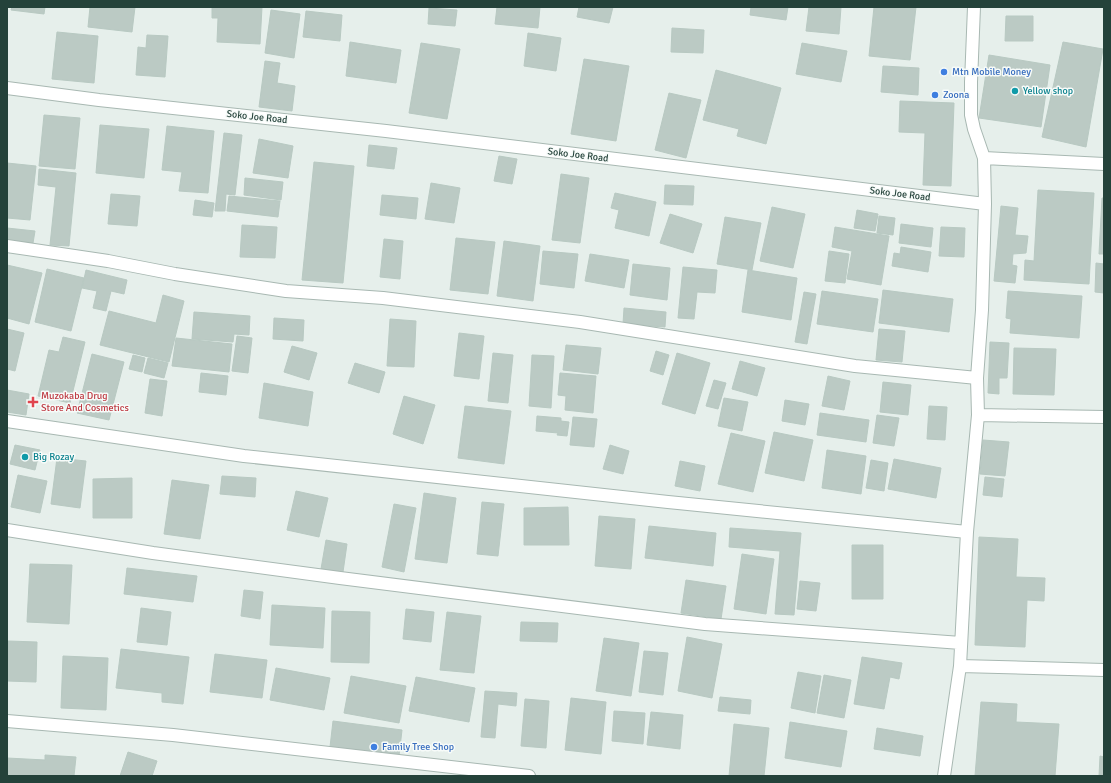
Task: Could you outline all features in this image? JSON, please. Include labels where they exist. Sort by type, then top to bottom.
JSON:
[{"type":"street","points":[[944,776],[960,666],[967,532],[978,415],[977,378],[982,310],[985,204],[984,158],[971,115],[974,7]]},
{"type":"street","name":"Soko Joe Road","points":[[7,88],[107,101],[393,132],[985,204]]},
{"type":"street","points":[[984,158],[1104,164]]},
{"type":"street","points":[[7,246],[108,261],[175,274],[286,291],[383,298],[580,322],[855,366],[977,378]]},
{"type":"street","points":[[978,415],[1104,417]]},
{"type":"street","points":[[7,421],[244,456],[668,502],[967,532]]},
{"type":"street","points":[[7,530],[332,577],[705,624],[961,643]]},
{"type":"street","points":[[960,666],[1104,670]]},
{"type":"street","points":[[7,721],[173,735],[332,753],[444,771],[529,776]]},
{"type":"building","points":[[12,7],[45,7],[44,14],[11,10]]},
{"type":"building","points":[[90,7],[135,7],[132,32],[88,27]]},
{"type":"building","points":[[212,7],[262,7],[260,44],[217,42],[218,18],[212,18]]},
{"type":"building","points":[[497,7],[540,7],[538,28],[495,24]]},
{"type":"building","points":[[579,7],[613,7],[609,23],[577,17]]},
{"type":"building","points":[[751,7],[788,7],[786,20],[750,15]]},
{"type":"building","points":[[809,7],[841,7],[839,34],[806,31]]},
{"type":"building","points":[[874,7],[916,7],[910,60],[869,56]]},
{"type":"building","points":[[429,8],[457,10],[455,26],[428,24]]},
{"type":"building","points":[[271,10],[300,14],[294,58],[265,53]]},
{"type":"building","points":[[306,11],[342,15],[340,41],[303,37]]},
{"type":"building","points":[[1006,16],[1033,16],[1033,41],[1005,41]]},
{"type":"building","points":[[672,28],[704,30],[703,53],[671,52]]},
{"type":"building","points":[[57,32],[98,36],[94,83],[52,79]]},
{"type":"building","points":[[528,33],[561,38],[556,71],[524,66]]},
{"type":"building","points":[[147,35],[168,36],[165,77],[136,75],[138,47],[146,48]]},
{"type":"building","points":[[350,42],[401,50],[396,83],[346,76]]},
{"type":"building","points":[[1063,42],[1103,49],[1086,147],[1042,137]]},
{"type":"building","points":[[421,43],[460,49],[447,119],[409,113]]},
{"type":"building","points":[[802,43],[847,51],[841,82],[796,74]]},
{"type":"building","name":"Yellow shop","points":[[989,55],[1050,65],[1041,127],[979,118]]},
{"type":"building","points":[[584,59],[629,66],[616,141],[571,134]]},
{"type":"building","points":[[265,61],[280,63],[277,83],[295,86],[292,111],[259,107]]},
{"type":"building","points":[[883,66],[919,68],[918,95],[881,92]]},
{"type":"building","points":[[716,70],[781,88],[766,144],[737,136],[739,129],[703,120]]},
{"type":"building","points":[[669,93],[701,100],[686,158],[655,150]]},
{"type":"building","points":[[900,101],[954,103],[951,186],[923,185],[925,133],[899,132]]},
{"type":"building","points":[[44,115],[80,118],[75,169],[39,166]]},
{"type":"building","points":[[100,125],[149,129],[144,178],[96,173]]},
{"type":"building","points":[[167,126],[214,131],[208,193],[179,191],[182,172],[162,170]]},
{"type":"building","points":[[224,133],[242,135],[235,195],[226,194],[225,211],[215,211]]},
{"type":"building","points":[[259,139],[293,146],[288,178],[253,173]]},
{"type":"building","points":[[369,145],[397,148],[394,169],[367,166]]},
{"type":"building","points":[[499,156],[517,159],[512,184],[494,181]]},
{"type":"building","points":[[314,162],[354,166],[343,283],[302,280]]},
{"type":"building","points":[[7,163],[36,166],[30,220],[7,218]]},
{"type":"building","points":[[39,169],[76,173],[69,246],[50,245],[56,187],[38,185]]},
{"type":"building","points":[[561,174],[589,178],[580,243],[552,240]]},
{"type":"building","points":[[245,178],[283,182],[281,200],[244,195]]},
{"type":"building","points":[[431,183],[460,188],[454,223],[425,219]]},
{"type":"building","points":[[665,185],[694,186],[693,205],[664,204]]},
{"type":"building","points":[[1038,190],[1094,193],[1089,284],[1024,280],[1025,260],[1034,261]]},
{"type":"building","points":[[615,193],[656,202],[649,236],[615,228],[619,210],[611,208]]},
{"type":"building","points":[[111,194],[140,196],[137,226],[108,224]]},
{"type":"building","points":[[382,195],[418,198],[416,219],[380,215]]},
{"type":"building","points":[[229,196],[280,201],[278,217],[227,211]]},
{"type":"building","points":[[1102,198],[1104,198],[1104,254],[1099,254]]},
{"type":"building","points":[[195,200],[214,203],[212,217],[193,215]]},
{"type":"building","points":[[1001,206],[1018,208],[1015,235],[1028,236],[1026,253],[1013,254],[1012,265],[1017,266],[1015,283],[994,281]]},
{"type":"building","points":[[772,207],[805,214],[793,268],[760,261]]},
{"type":"building","points":[[857,210],[878,214],[875,231],[854,228]]},
{"type":"building","points":[[670,214],[702,224],[693,253],[660,243]]},
{"type":"building","points":[[879,216],[895,218],[893,235],[877,233]]},
{"type":"building","points":[[725,217],[761,223],[752,270],[717,264]]},
{"type":"building","points":[[901,224],[933,228],[931,247],[899,243]]},
{"type":"building","points":[[242,225],[277,227],[275,258],[240,257]]},
{"type":"building","points":[[835,227],[889,236],[881,285],[847,279],[852,251],[832,247]]},
{"type":"building","points":[[941,227],[965,228],[964,257],[939,256]]},
{"type":"building","points":[[7,228],[35,231],[33,243],[7,240]]},
{"type":"building","points":[[456,238],[495,242],[488,294],[450,290]]},
{"type":"building","points":[[384,239],[403,241],[400,279],[380,277]]},
{"type":"building","points":[[504,241],[540,246],[533,301],[497,296]]},
{"type":"building","points":[[901,247],[931,252],[928,272],[892,266],[894,253],[900,254]]},
{"type":"building","points":[[543,251],[578,254],[574,288],[540,284]]},
{"type":"building","points":[[829,251],[849,254],[845,283],[825,281]]},
{"type":"building","points":[[590,254],[629,260],[624,288],[585,281]]},
{"type":"building","points":[[1096,263],[1104,264],[1104,293],[1095,292]]},
{"type":"building","points":[[633,264],[670,268],[667,300],[630,295]]},
{"type":"building","points":[[7,265],[42,273],[29,324],[7,318]]},
{"type":"building","points":[[683,267],[717,270],[715,293],[697,292],[694,319],[678,318]]},
{"type":"building","points":[[47,269],[84,278],[71,331],[35,322]]},
{"type":"building","points":[[86,270],[127,280],[124,294],[111,291],[106,311],[93,308],[97,291],[82,288]]},
{"type":"building","points":[[748,270],[797,278],[791,320],[742,312]]},
{"type":"building","points":[[883,290],[953,299],[949,332],[879,323]]},
{"type":"building","points":[[822,291],[878,299],[873,332],[817,324]]},
{"type":"building","points":[[1008,291],[1082,296],[1079,338],[1010,333],[1011,319],[1006,318]]},
{"type":"building","points":[[804,292],[816,294],[807,344],[795,342]]},
{"type":"building","points":[[163,295],[184,301],[169,362],[100,345],[109,311],[156,323]]},
{"type":"building","points":[[624,308],[666,312],[665,327],[623,324]]},
{"type":"building","points":[[194,312],[250,316],[249,335],[234,334],[233,342],[192,339]]},
{"type":"building","points":[[274,318],[304,320],[303,341],[273,339]]},
{"type":"building","points":[[390,319],[416,321],[414,367],[387,366]]},
{"type":"building","points":[[7,329],[24,333],[15,371],[7,369]]},
{"type":"building","points":[[879,329],[905,331],[902,362],[876,360]]},
{"type":"building","points":[[459,333],[484,336],[479,379],[454,376]]},
{"type":"building","points":[[237,336],[252,338],[248,373],[232,371]]},
{"type":"building","points":[[63,337],[85,342],[70,403],[38,396],[49,350],[59,352]]},
{"type":"building","points":[[176,338],[232,344],[229,372],[172,366]]},
{"type":"building","points":[[990,342],[1009,343],[1007,378],[999,378],[999,394],[988,393]]},
{"type":"building","points":[[566,345],[601,348],[598,374],[563,370]]},
{"type":"building","points":[[292,346],[317,353],[309,380],[284,372]]},
{"type":"building","points":[[1014,348],[1056,349],[1054,395],[1013,394]]},
{"type":"building","points":[[656,351],[669,355],[663,375],[650,371]]},
{"type":"building","points":[[493,353],[513,355],[508,403],[488,401]]},
{"type":"building","points":[[677,353],[710,363],[695,414],[662,404]]},
{"type":"building","points":[[92,354],[124,362],[109,420],[77,413]]},
{"type":"building","points":[[133,355],[145,358],[142,372],[129,369]]},
{"type":"building","points":[[532,355],[554,356],[551,408],[529,406]]},
{"type":"building","points":[[148,358],[168,363],[164,378],[144,373]]},
{"type":"building","points":[[740,361],[765,368],[757,396],[732,389]]},
{"type":"building","points":[[355,363],[385,372],[379,393],[348,383]]},
{"type":"building","points":[[201,373],[228,376],[226,395],[199,392]]},
{"type":"building","points":[[560,373],[596,376],[593,413],[565,410],[566,396],[558,395]]},
{"type":"building","points":[[828,376],[850,381],[844,410],[822,406]]},
{"type":"building","points":[[150,379],[167,381],[162,416],[145,413]]},
{"type":"building","points":[[714,380],[726,383],[718,409],[706,406]]},
{"type":"building","points":[[883,382],[911,385],[908,415],[880,412]]},
{"type":"building","points":[[264,383],[313,392],[308,426],[259,418]]},
{"type":"building","points":[[7,390],[29,394],[26,415],[7,412]]},
{"type":"building","points":[[404,396],[435,405],[423,444],[393,434]]},
{"type":"building","points":[[724,398],[748,402],[742,431],[718,426]]},
{"type":"building","points":[[785,400],[809,404],[805,425],[782,421]]},
{"type":"building","points":[[465,406],[511,411],[504,464],[458,458]]},
{"type":"building","points":[[929,406],[947,407],[945,440],[927,439]]},
{"type":"building","points":[[820,413],[869,420],[866,442],[817,435]]},
{"type":"building","points":[[877,415],[899,418],[894,446],[873,443]]},
{"type":"building","points":[[537,416],[561,418],[561,421],[569,422],[567,436],[557,435],[558,433],[536,431]]},
{"type":"building","points":[[573,417],[597,419],[594,447],[570,445]]},
{"type":"building","points":[[774,432],[813,440],[804,481],[765,473]]},
{"type":"building","points":[[731,433],[765,441],[753,492],[718,484]]},
{"type":"building","points":[[983,440],[1009,442],[1005,476],[980,474]]},
{"type":"building","name":"Big Rozay","points":[[15,445],[40,450],[35,470],[10,464]]},
{"type":"building","points":[[610,445],[629,451],[623,474],[603,469]]},
{"type":"building","points":[[827,450],[866,456],[861,494],[822,488]]},
{"type":"building","points":[[57,458],[86,461],[80,508],[51,504]]},
{"type":"building","points":[[894,459],[941,468],[936,498],[888,489]]},
{"type":"building","points":[[871,460],[888,463],[884,491],[866,488]]},
{"type":"building","points":[[680,461],[705,466],[700,491],[675,486]]},
{"type":"building","points":[[18,475],[47,481],[40,513],[11,507]]},
{"type":"building","points":[[222,476],[256,478],[255,497],[220,494]]},
{"type":"building","points":[[985,477],[1004,479],[1002,497],[983,495]]},
{"type":"building","points":[[132,478],[132,518],[93,518],[93,479]]},
{"type":"building","points":[[172,480],[209,485],[200,539],[164,534]]},
{"type":"building","points":[[296,491],[328,498],[319,537],[287,530]]},
{"type":"building","points":[[424,493],[456,498],[447,563],[415,559]]},
{"type":"building","points":[[482,502],[504,504],[498,556],[477,554]]},
{"type":"building","points":[[394,504],[416,508],[404,572],[382,567]]},
{"type":"building","points":[[568,507],[569,545],[524,545],[524,508]]},
{"type":"building","points":[[599,516],[635,519],[631,569],[595,566]]},
{"type":"building","points":[[649,526],[716,533],[713,566],[645,558]]},
{"type":"building","points":[[730,528],[801,533],[794,615],[775,614],[780,551],[729,547]]},
{"type":"building","points":[[979,537],[1018,539],[1016,577],[1045,578],[1044,601],[1027,600],[1025,647],[975,645]]},
{"type":"building","points":[[326,540],[347,544],[343,572],[321,569]]},
{"type":"building","points":[[852,545],[883,545],[883,599],[852,599]]},
{"type":"building","points":[[742,554],[774,559],[766,614],[734,609]]},
{"type":"building","points":[[30,564],[72,565],[69,624],[27,622]]},
{"type":"building","points":[[127,568],[197,576],[193,602],[124,594]]},
{"type":"building","points":[[686,580],[726,586],[721,619],[681,613]]},
{"type":"building","points":[[800,581],[820,583],[816,611],[797,609]]},
{"type":"building","points":[[244,590],[263,592],[260,619],[241,616]]},
{"type":"building","points":[[272,605],[325,608],[323,648],[270,645]]},
{"type":"building","points":[[141,608],[171,612],[167,645],[137,642]]},
{"type":"building","points":[[406,609],[434,612],[431,642],[403,639]]},
{"type":"building","points":[[332,611],[370,612],[369,663],[331,662]]},
{"type":"building","points":[[447,612],[481,616],[474,673],[440,670]]},
{"type":"building","points":[[521,622],[558,623],[557,642],[520,641]]},
{"type":"building","points":[[687,637],[722,644],[712,698],[678,691]]},
{"type":"building","points":[[604,638],[639,643],[631,696],[596,691]]},
{"type":"building","points":[[8,641],[37,642],[36,682],[7,681]]},
{"type":"building","points":[[121,649],[189,657],[183,704],[162,702],[162,693],[116,688]]},
{"type":"building","points":[[644,651],[668,653],[663,695],[639,692]]},
{"type":"building","points":[[215,654],[267,660],[262,698],[210,692]]},
{"type":"building","points":[[63,656],[108,658],[106,710],[61,708]]},
{"type":"building","points":[[862,657],[902,663],[899,679],[890,677],[884,709],[854,704]]},
{"type":"building","points":[[276,668],[330,678],[324,710],[270,700]]},
{"type":"building","points":[[798,672],[821,676],[815,713],[791,708]]},
{"type":"building","points":[[824,675],[851,680],[844,718],[817,713]]},
{"type":"building","points":[[351,676],[406,686],[399,723],[344,713]]},
{"type":"building","points":[[416,677],[475,688],[469,722],[409,711]]},
{"type":"building","points":[[485,691],[517,693],[516,706],[498,704],[495,738],[481,737]]},
{"type":"building","points":[[720,697],[751,700],[750,714],[718,711]]},
{"type":"building","points":[[571,698],[606,702],[601,754],[565,750]]},
{"type":"building","points":[[525,699],[549,701],[546,748],[521,746]]},
{"type":"building","points":[[981,702],[1017,704],[1016,722],[1059,724],[1055,776],[975,776]]},
{"type":"building","points":[[614,711],[645,713],[643,744],[612,741]]},
{"type":"building","points":[[651,712],[683,715],[680,749],[647,745]]},
{"type":"building","points":[[333,721],[402,730],[399,756],[330,747]]},
{"type":"building","points":[[790,722],[847,731],[841,767],[785,758]]},
{"type":"building","points":[[734,724],[769,728],[764,776],[729,776]]},
{"type":"building","points":[[877,728],[923,736],[920,756],[874,749]]},
{"type":"building","points":[[128,752],[157,761],[152,776],[120,776]]},
{"type":"building","points":[[45,755],[76,757],[74,776],[7,776],[7,758],[45,760]]},
{"type":"building","points":[[1100,756],[1104,757],[1104,776],[1099,776]]},
{"type":"place","name":"Mtn Mobile Money","points":[[944,72]]},
{"type":"place","name":"Yellow shop","points":[[1015,91]]},
{"type":"place","name":"Zoona","points":[[935,95]]},
{"type":"place","name":"Muzokaba Drug Store And Cosmetics","points":[[33,402]]},
{"type":"place","name":"Big Rozay","points":[[25,457]]},
{"type":"place","name":"Family Tree Shop","points":[[374,747]]}]
